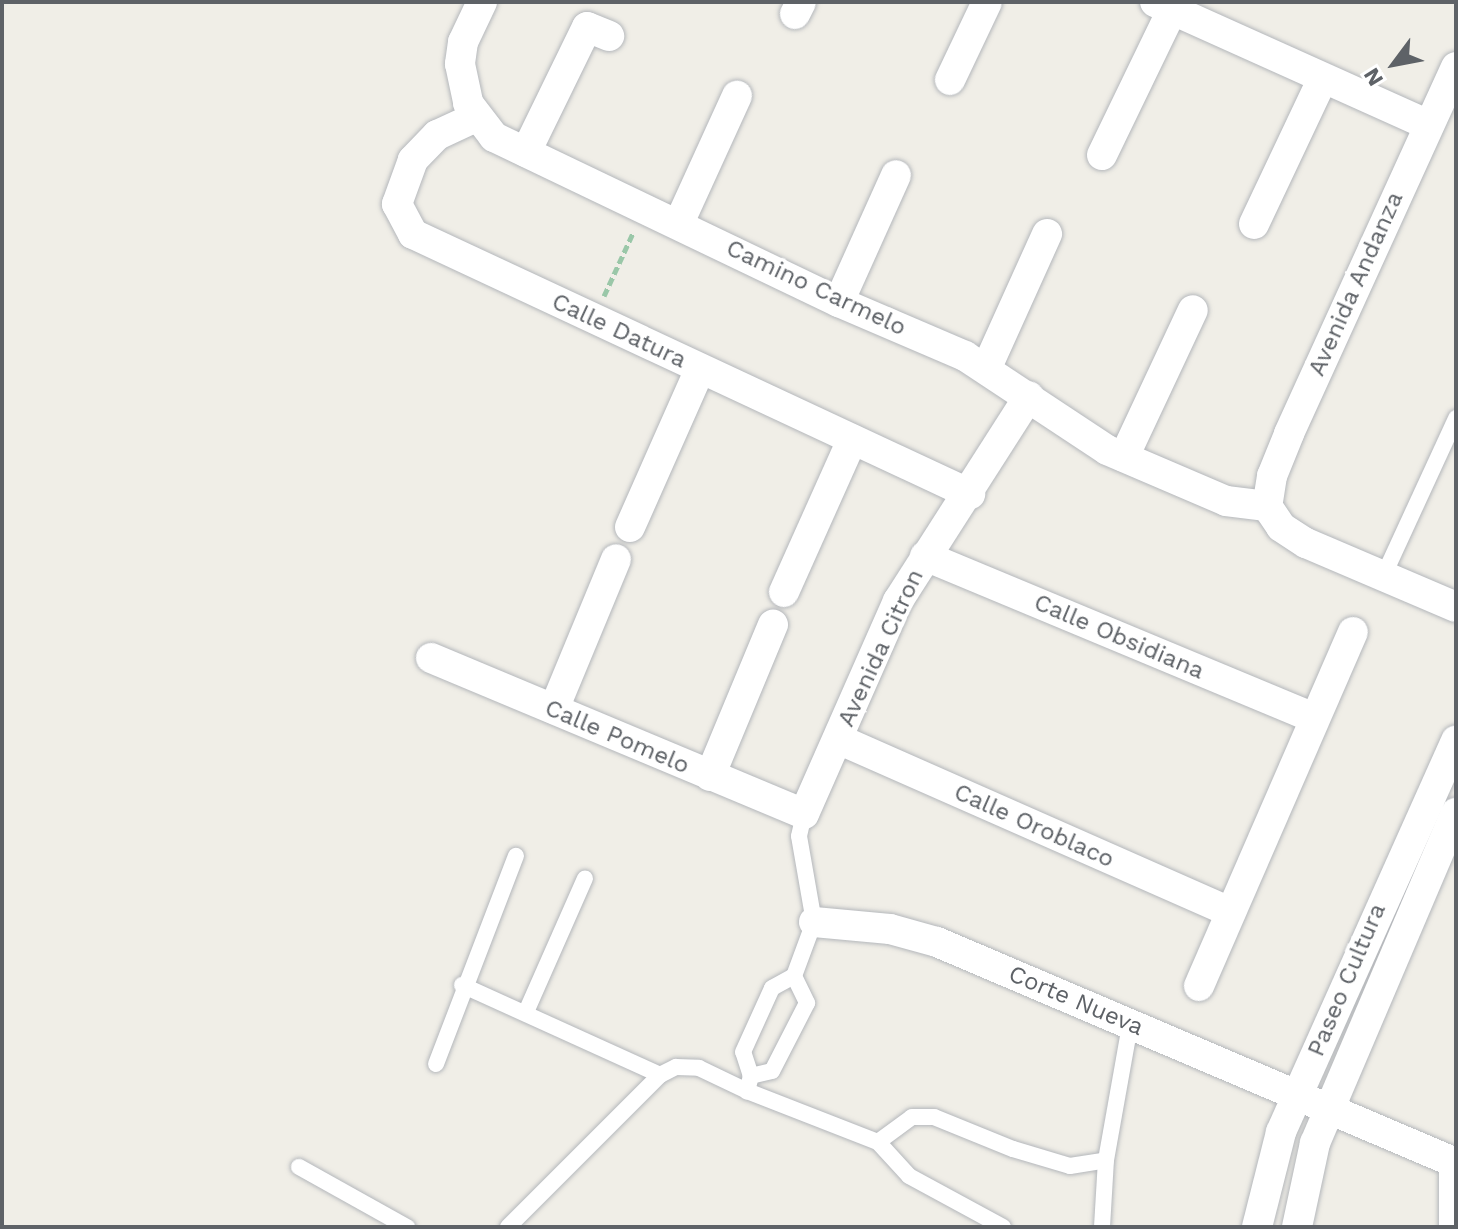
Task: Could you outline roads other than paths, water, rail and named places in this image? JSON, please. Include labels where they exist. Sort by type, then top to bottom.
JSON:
[{"type":"street","points":[[476,117],[460,64],[463,42],[482,2]]},
{"type":"street","points":[[950,80],[987,2]]},
{"type":"street","points":[[1102,155],[1163,6],[1429,125]]},
{"type":"street","points":[[526,152],[587,27],[609,36]]},
{"type":"street","name":"Avenida Andanza","points":[[1267,506],[1289,434],[1456,67]]},
{"type":"street","points":[[1254,224],[1323,78]]},
{"type":"street","points":[[679,223],[737,96]]},
{"type":"street","name":"Camino Carmelo","points":[[476,117],[494,137],[839,302],[987,367],[1124,457],[1226,501],[1267,506]]},
{"type":"street","name":"Calle Datura","points":[[476,117],[437,135],[413,160],[398,195],[406,226],[426,242],[970,494]]},
{"type":"street","points":[[839,302],[896,175]]},
{"type":"street","points":[[987,367],[1047,234]]},
{"type":"street","points":[[1124,457],[1193,310]]},
{"type":"street","points":[[630,527],[700,369]]},
{"type":"street","name":"Avenida Citron","points":[[804,814],[893,611],[925,556],[970,494],[1029,396]]},
{"type":"street","points":[[784,592],[852,440]]},
{"type":"street","points":[[1267,506],[1293,535],[1456,607]]},
{"type":"street","name":"Calle Obsidiana","points":[[925,556],[1314,718]]},
{"type":"street","points":[[554,709],[616,559]]},
{"type":"street","points":[[710,776],[773,625]]},
{"type":"street","points":[[1199,986],[1353,632]]},
{"type":"street","name":"Calle Pomelo","points":[[431,658],[804,814]]},
{"type":"street","name":"Calle Oroblaco","points":[[838,739],[1231,912]]},
{"type":"street","name":"Paseo Cultura","points":[[1257,1227],[1263,1192],[1297,1096],[1456,740]]},
{"type":"street","name":"Paseo Cultura","points":[[1297,1227],[1303,1183],[1329,1110],[1456,813]]},
{"type":"street","name":"Corte Nueva","points":[[814,922],[890,929],[937,942],[1455,1163]]},
{"type":"street","points":[[1454,1227],[1455,1163]]},
{"type":"lane","points":[[1383,577],[1456,418]]},
{"type":"lane","name":"Avenida Citron","points":[[804,814],[799,836],[814,922]]},
{"type":"lane","points":[[436,1064],[462,985],[516,856]]},
{"type":"lane","points":[[526,1012],[585,878]]},
{"type":"lane","points":[[749,1084],[743,1052],[772,988],[794,976],[814,922]]},
{"type":"lane","points":[[749,1084],[772,1071],[807,1003],[794,976]]},
{"type":"lane","points":[[462,985],[660,1075]]},
{"type":"lane","points":[[1102,1227],[1106,1160],[1130,1025]]},
{"type":"lane","points":[[508,1227],[660,1075],[676,1067],[699,1068],[749,1084],[878,1142],[909,1176],[1003,1227]]},
{"type":"lane","points":[[878,1142],[912,1117],[934,1117],[1013,1149],[1070,1166],[1106,1160]]},
{"type":"lane","points":[[299,1167],[407,1227]]}]
